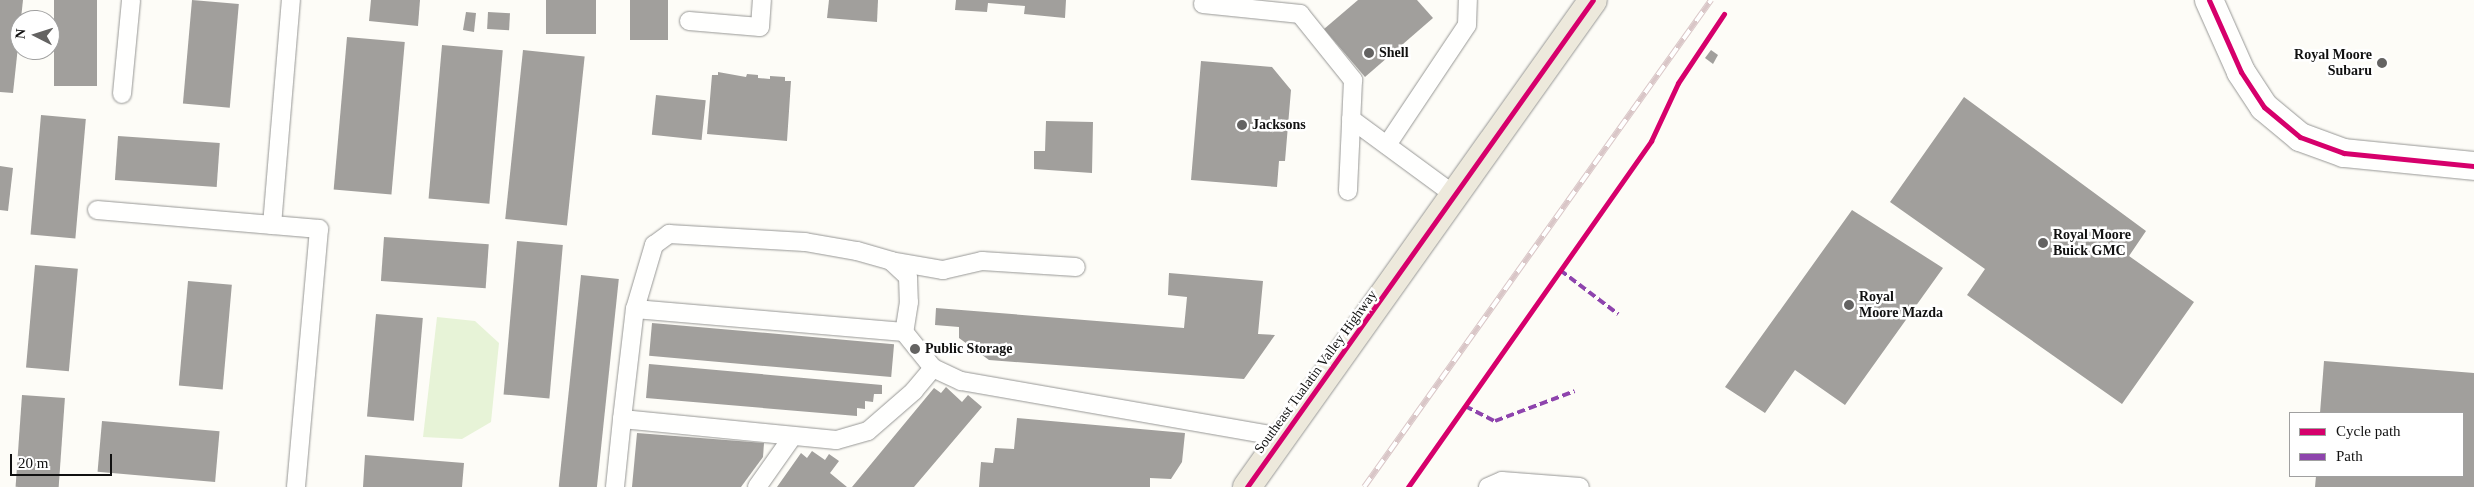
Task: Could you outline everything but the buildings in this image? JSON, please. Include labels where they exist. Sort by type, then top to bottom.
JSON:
[{"type":"main road","name":"Southeast Tualatin Valley Highway","points":[[1246,487],[1456,196],[1593,0]]},
{"type":"street","points":[[2209,0],[2241,72],[2264,107],[2300,137],[2344,153],[2474,166]]},
{"type":"lane","points":[[122,94],[131,0]]},
{"type":"lane","points":[[272,225],[292,0]]},
{"type":"lane","points":[[689,21],[760,27],[762,0]]},
{"type":"lane","points":[[1387,146],[1467,24],[1468,0]]},
{"type":"lane","points":[[1203,4],[1300,7],[1353,80],[1348,191]]},
{"type":"lane","points":[[1351,119],[1456,196]]},
{"type":"lane","points":[[97,210],[319,229],[296,487]]},
{"type":"lane","points":[[615,487],[635,308],[654,245],[670,234],[805,242],[857,250],[891,261],[943,270],[982,261],[1076,267]]},
{"type":"lane","points":[[891,261],[908,277],[909,302],[904,332]]},
{"type":"lane","points":[[635,308],[904,332],[933,368],[961,381],[1282,437]]},
{"type":"lane","points":[[622,419],[836,440],[868,431],[914,391],[933,368]]},
{"type":"lane","points":[[757,487],[793,436]]},
{"type":"lane","points":[[1488,487],[1502,481],[1580,487]]},
{"type":"green space","points":[[437,317],[475,321],[499,343],[491,422],[462,439],[423,437]]},
{"type":"railway","points":[[1364,487],[1711,0]]},
{"type":"marked path","points":[[1560,270],[1618,314]]},
{"type":"marked path","points":[[1465,406],[1495,421],[1575,391]]},
{"type":"cycle path","points":[[1247,487],[1593,0]]},
{"type":"cycle path","points":[[2209,0],[2241,72],[2264,107],[2300,137],[2344,153],[2474,166]]},
{"type":"cycle path","points":[[1408,487],[1651,141],[1678,83],[1724,14]]},
{"type":"place","name":"Shell","points":[[1369,53]]},
{"type":"place","name":"Royal Moore Subaru","points":[[2382,63]]},
{"type":"place","name":"Jacksons","points":[[1242,125]]},
{"type":"place","name":"Royal Moore Buick GMC","points":[[2043,243]]},
{"type":"place","name":"Royal Moore Mazda","points":[[1849,305]]},
{"type":"place","name":"Public Storage","points":[[915,349]]}]
